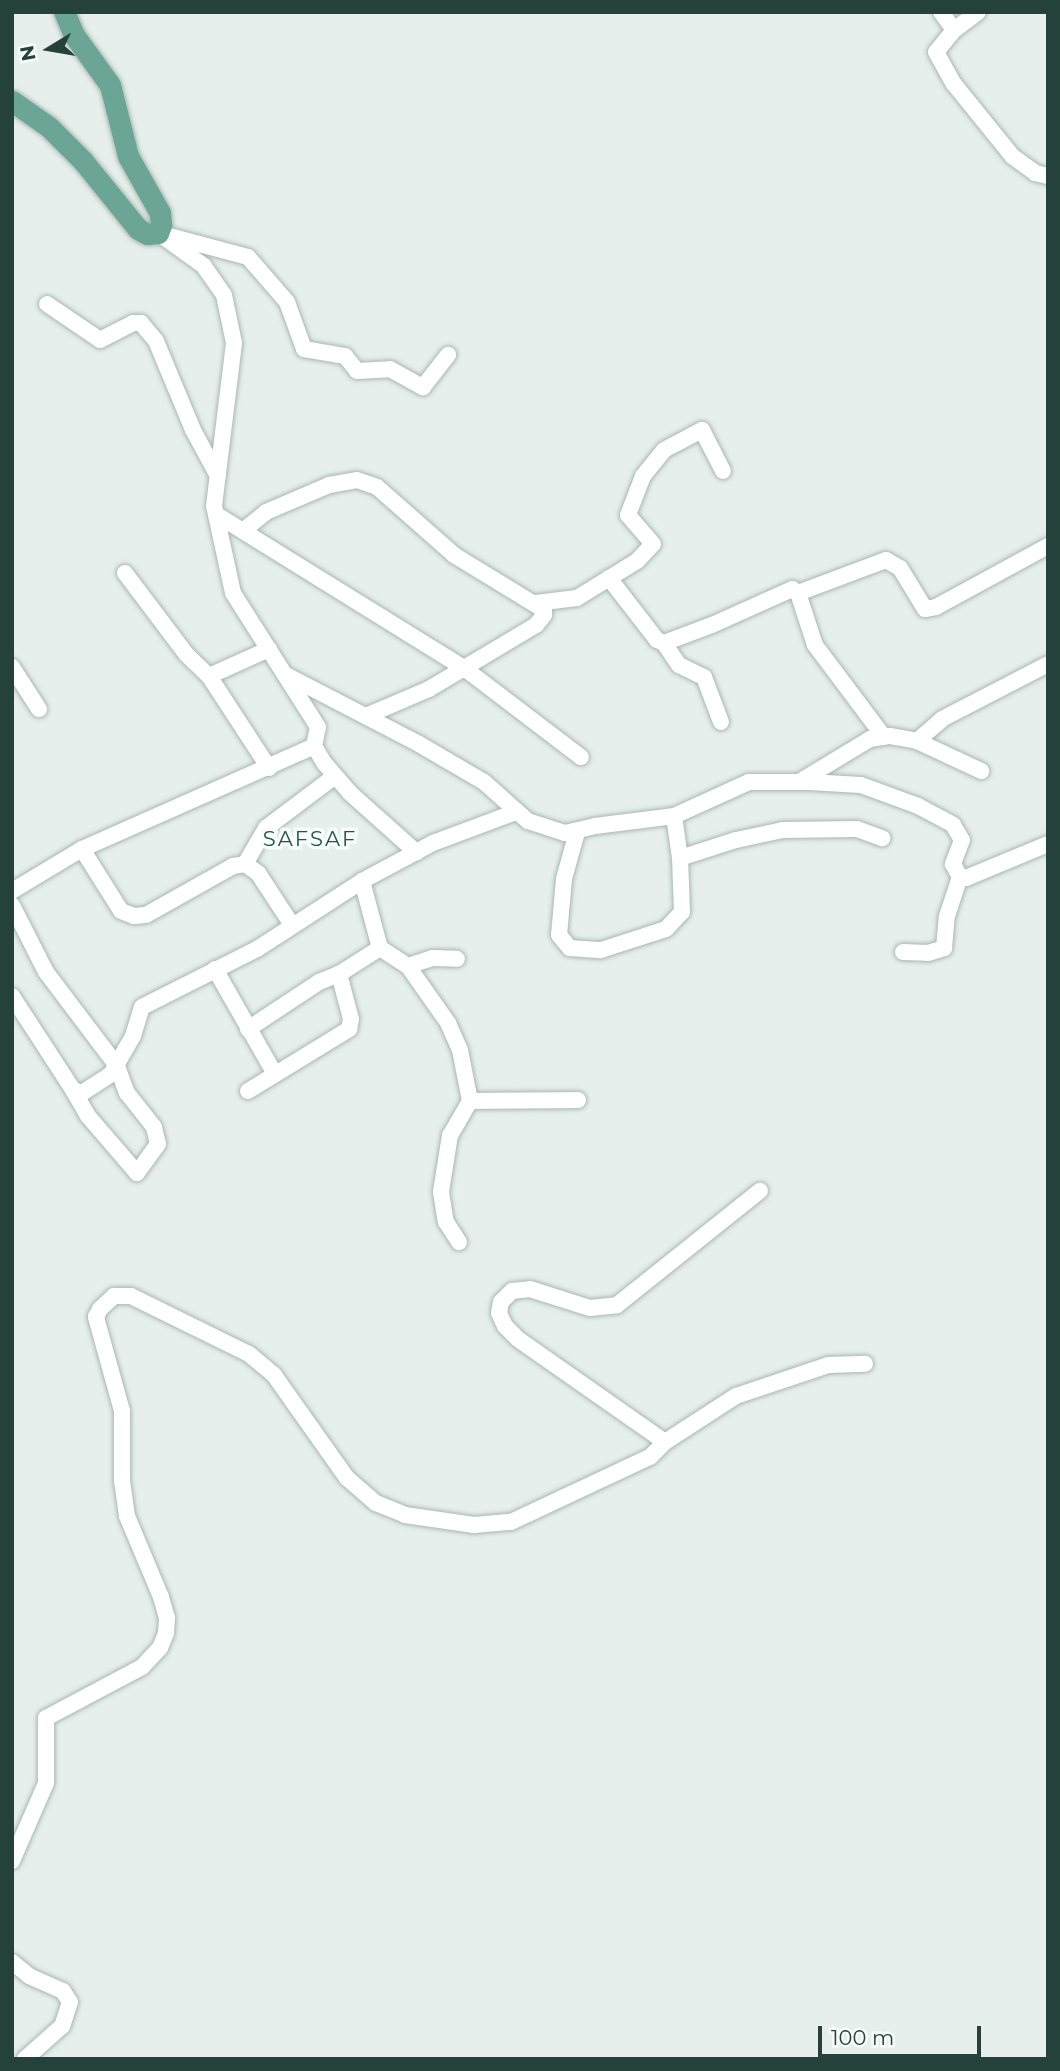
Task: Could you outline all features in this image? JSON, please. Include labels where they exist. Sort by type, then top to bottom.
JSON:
[{"type":"main road","points":[[12,101],[49,127],[83,161],[138,229],[147,234],[158,233],[161,225],[160,213],[128,156],[110,85],[74,35],[64,12]]},
{"type":"street","points":[[940,12],[954,30]]},
{"type":"street","points":[[978,12],[954,30],[936,52],[954,84],[1012,156],[1035,173],[1048,176]]},
{"type":"street","points":[[158,233],[248,257],[286,302],[304,349],[345,356],[357,372],[390,369],[423,387],[448,355]]},
{"type":"street","points":[[158,233],[204,266],[223,295],[234,343],[218,476],[217,515],[233,593],[318,727],[314,746],[335,776],[416,852]]},
{"type":"street","points":[[47,304],[100,340],[133,323],[141,323],[156,341],[192,430],[218,476]]},
{"type":"street","points":[[536,603],[578,598],[637,561],[653,544],[628,515],[643,476],[664,450],[702,430],[723,471]]},
{"type":"street","points":[[244,530],[266,512],[329,485],[357,480],[377,487],[454,555],[544,610],[544,615],[536,625],[429,689],[366,716]]},
{"type":"street","points":[[217,515],[464,668],[581,757]]},
{"type":"street","points":[[798,593],[886,560],[900,568],[925,608],[936,607],[1048,546]]},
{"type":"street","points":[[125,573],[186,654],[209,676],[269,768]]},
{"type":"street","points":[[609,578],[657,640],[664,643],[679,665],[704,677],[721,722]]},
{"type":"street","points":[[664,643],[792,589],[798,593],[815,645],[884,737]]},
{"type":"street","points":[[209,676],[269,649]]},
{"type":"street","points":[[917,741],[942,719],[1048,664]]},
{"type":"street","points":[[12,667],[39,709]]},
{"type":"street","points":[[285,674],[484,782],[528,821],[565,833],[595,826],[674,816],[749,782],[861,785],[918,806],[953,825],[962,840],[953,864],[960,877],[947,916],[944,948],[928,953],[903,952]]},
{"type":"street","points":[[795,784],[870,739],[884,737],[917,741],[981,771]]},
{"type":"street","points":[[12,891],[82,849],[314,746]]},
{"type":"street","points":[[245,864],[267,828],[335,776]]},
{"type":"street","points":[[73,1090],[82,1093],[97,1085],[117,1066],[133,1036],[142,1007],[257,949],[362,881],[416,852],[516,812]]},
{"type":"street","points":[[577,832],[564,879],[559,935],[570,948],[601,950],[666,929],[682,912],[680,858],[674,816]]},
{"type":"street","points":[[680,858],[736,840],[783,830],[857,829],[882,838]]},
{"type":"street","points":[[960,877],[967,878],[1048,844]]},
{"type":"street","points":[[82,849],[121,911],[134,916],[146,915],[233,866],[245,864],[258,873],[292,925]]},
{"type":"street","points":[[362,881],[380,948],[408,966],[449,1023],[460,1050],[470,1101],[450,1135],[440,1192],[446,1222],[459,1242]]},
{"type":"street","points":[[12,905],[46,972],[117,1066],[127,1093],[154,1127],[158,1144],[137,1173],[88,1116],[12,996]]},
{"type":"street","points":[[248,1029],[319,982],[339,974],[380,948]]},
{"type":"street","points":[[408,966],[433,958],[457,959]]},
{"type":"street","points":[[215,969],[275,1074]]},
{"type":"street","points":[[248,1091],[349,1029],[351,1018],[339,974]]},
{"type":"street","points":[[470,1101],[578,1100]]},
{"type":"street","points":[[665,1443],[518,1339],[505,1326],[499,1313],[501,1302],[512,1291],[530,1289],[590,1308],[617,1305],[760,1191]]},
{"type":"street","points":[[12,1861],[46,1783],[46,1718],[142,1667],[160,1648],[166,1633],[167,1618],[161,1597],[127,1516],[122,1482],[122,1411],[96,1317],[100,1309],[114,1296],[131,1296],[248,1354],[274,1375],[347,1478],[376,1503],[405,1515],[474,1525],[511,1522],[650,1457],[665,1443],[736,1396],[828,1365],[865,1364]]},
{"type":"street","points":[[12,1962],[29,1976],[63,1992],[70,2002],[62,2026],[25,2059]]},
{"type":"district","name":"SAFSAF","points":[[310,839]]}]
